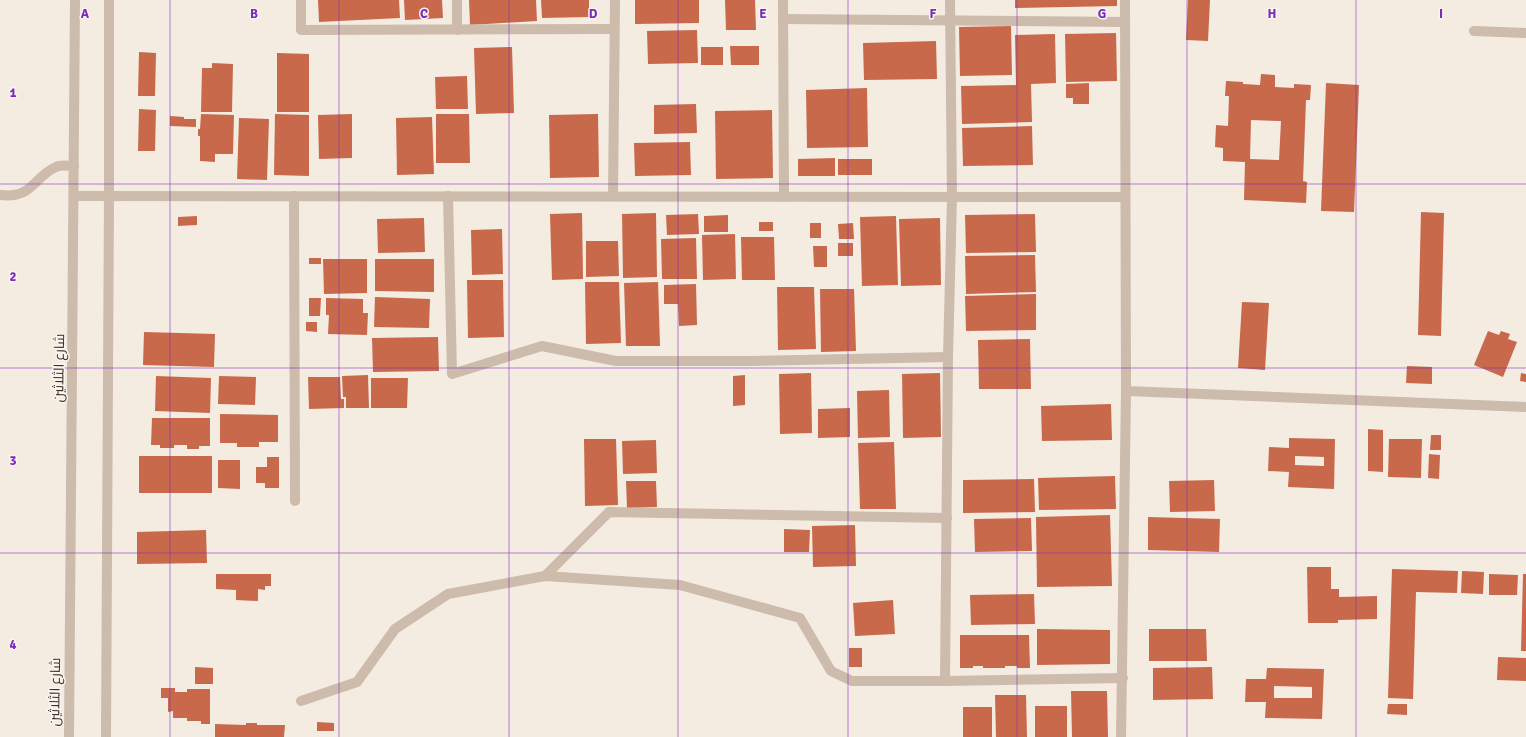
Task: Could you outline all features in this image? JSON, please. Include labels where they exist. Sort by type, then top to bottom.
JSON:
[{"type":"street","name":"شارع الثلاثين","points":[[69,737],[75,0]]},
{"type":"street","points":[[106,737],[109,0]]},
{"type":"street","points":[[301,0],[301,30],[614,29]]},
{"type":"street","points":[[457,0],[457,30]]},
{"type":"street","points":[[613,196],[615,0]]},
{"type":"street","points":[[783,0],[784,197]]},
{"type":"street","points":[[945,681],[948,357],[952,197],[950,0]]},
{"type":"street","points":[[1121,737],[1126,391],[1126,0]]},
{"type":"street","points":[[783,19],[950,19],[1126,22]]},
{"type":"street","points":[[1474,31],[1526,34]]},
{"type":"street","points":[[0,195],[22,194],[36,183],[46,172],[57,166],[74,166]]},
{"type":"street","points":[[74,196],[1125,197]]},
{"type":"street","points":[[294,196],[294,501]]},
{"type":"street","points":[[448,196],[452,374],[542,346],[616,361],[750,361],[948,357]]},
{"type":"street","points":[[1126,391],[1526,407]]},
{"type":"street","points":[[545,576],[609,512],[946,518]]},
{"type":"street","points":[[301,701],[357,682],[395,629],[448,594],[545,576],[680,585],[800,618],[831,671],[852,681],[1123,678]]},
{"type":"building","points":[[318,0],[399,0],[400,18],[319,22]]},
{"type":"building","points":[[404,0],[442,0],[443,18],[405,20]]},
{"type":"building","points":[[469,0],[536,0],[537,21],[470,25]]},
{"type":"building","points":[[541,0],[589,0],[589,17],[542,18]]},
{"type":"building","points":[[635,0],[699,0],[699,23],[635,24]]},
{"type":"building","points":[[725,0],[755,0],[756,30],[726,30]]},
{"type":"building","points":[[1015,0],[1117,0],[1117,6],[1015,8]]},
{"type":"building","points":[[1188,0],[1210,0],[1208,41],[1186,40]]},
{"type":"building","points":[[1011,26],[1012,75],[960,76],[959,27]]},
{"type":"building","points":[[697,30],[698,63],[648,64],[647,31]]},
{"type":"building","points":[[1116,33],[1117,81],[1066,82],[1065,34]]},
{"type":"building","points":[[1055,34],[1056,83],[1031,84],[1032,122],[962,124],[961,86],[1016,85],[1015,35]]},
{"type":"building","points":[[936,41],[937,79],[864,80],[863,43]]},
{"type":"building","points":[[730,46],[759,46],[759,65],[731,65]]},
{"type":"building","points":[[512,47],[514,113],[476,114],[474,48]]},
{"type":"building","points":[[701,47],[723,47],[723,65],[701,65]]},
{"type":"building","points":[[139,52],[156,53],[155,96],[138,96]]},
{"type":"building","points":[[277,53],[309,54],[309,112],[277,112]]},
{"type":"building","points":[[212,63],[233,64],[232,112],[201,112],[202,68],[212,68]]},
{"type":"building","points":[[1261,74],[1275,75],[1275,87],[1294,88],[1294,84],[1311,85],[1310,100],[1306,100],[1303,181],[1307,182],[1306,203],[1244,200],[1245,162],[1223,161],[1223,148],[1215,147],[1216,125],[1228,126],[1229,96],[1225,96],[1226,81],[1260,85]],"holes":[[[1251,120],[1281,121],[1279,160],[1250,159]]]},
{"type":"building","points":[[467,76],[468,109],[436,109],[435,77]]},
{"type":"building","points":[[1089,83],[1089,104],[1073,104],[1073,98],[1066,98],[1066,84]]},
{"type":"building","points":[[1326,83],[1359,85],[1354,212],[1321,211]]},
{"type":"building","points":[[867,88],[868,147],[807,148],[806,90]]},
{"type":"building","points":[[696,104],[697,133],[654,134],[654,105]]},
{"type":"building","points":[[139,109],[156,110],[155,151],[138,151]]},
{"type":"building","points":[[772,110],[773,178],[716,179],[715,111]]},
{"type":"building","points":[[201,114],[234,115],[233,154],[215,154],[215,162],[200,161],[200,136],[198,136],[198,129],[200,129]]},
{"type":"building","points":[[275,114],[309,115],[309,176],[274,175]]},
{"type":"building","points":[[352,114],[352,158],[319,159],[318,115]]},
{"type":"building","points":[[436,114],[469,114],[470,163],[436,163]]},
{"type":"building","points":[[598,114],[599,177],[550,178],[549,115]]},
{"type":"building","points":[[170,116],[184,117],[184,119],[196,119],[196,127],[170,126]]},
{"type":"building","points":[[432,117],[434,174],[397,175],[396,118]]},
{"type":"building","points":[[239,118],[269,119],[267,180],[237,179]]},
{"type":"building","points":[[1032,126],[1033,165],[963,166],[962,128]]},
{"type":"building","points":[[690,142],[691,175],[635,176],[634,143]]},
{"type":"building","points":[[835,158],[835,176],[798,176],[798,159]]},
{"type":"building","points":[[838,159],[872,159],[872,175],[838,175]]},
{"type":"building","points":[[1421,212],[1444,213],[1441,336],[1418,335]]},
{"type":"building","points":[[582,213],[583,279],[552,280],[550,214]]},
{"type":"building","points":[[656,213],[657,277],[623,278],[622,214]]},
{"type":"building","points":[[698,214],[699,234],[667,235],[666,215]]},
{"type":"building","points":[[1035,214],[1036,252],[966,253],[965,215]]},
{"type":"building","points":[[728,215],[728,232],[704,232],[704,216]]},
{"type":"building","points":[[197,216],[197,225],[178,226],[178,217]]},
{"type":"building","points":[[896,216],[898,285],[862,286],[860,217]]},
{"type":"building","points":[[424,218],[425,252],[378,253],[377,219]]},
{"type":"building","points":[[940,218],[941,285],[901,286],[899,219]]},
{"type":"building","points":[[759,222],[773,222],[773,231],[759,231]]},
{"type":"building","points":[[810,223],[821,223],[821,238],[810,238]]},
{"type":"building","points":[[853,223],[854,239],[839,239],[838,224]]},
{"type":"building","points":[[502,229],[503,274],[472,275],[471,230]]},
{"type":"building","points":[[735,234],[736,279],[703,280],[702,235]]},
{"type":"building","points":[[741,237],[774,237],[775,280],[742,280]]},
{"type":"building","points":[[696,238],[697,279],[662,279],[661,239]]},
{"type":"building","points":[[586,241],[618,241],[619,276],[586,277]]},
{"type":"building","points":[[838,243],[853,243],[853,256],[838,256]]},
{"type":"building","points":[[813,246],[827,246],[827,267],[814,267]]},
{"type":"building","points":[[1035,255],[1036,292],[966,294],[965,256]]},
{"type":"building","points":[[309,258],[321,258],[321,264],[309,264]]},
{"type":"building","points":[[323,259],[367,259],[367,293],[324,294]]},
{"type":"building","points":[[375,259],[434,259],[434,292],[375,291]]},
{"type":"building","points":[[467,280],[503,280],[504,337],[468,338]]},
{"type":"building","points":[[585,282],[619,282],[621,343],[586,344]]},
{"type":"building","points":[[658,282],[660,346],[626,346],[624,283]]},
{"type":"building","points":[[696,284],[697,325],[679,326],[678,304],[664,304],[664,285]]},
{"type":"building","points":[[777,287],[814,287],[816,349],[778,350]]},
{"type":"building","points":[[820,289],[854,289],[856,351],[821,352]]},
{"type":"building","points":[[1036,294],[1036,330],[966,331],[965,296]]},
{"type":"building","points":[[375,297],[430,299],[429,328],[374,327]]},
{"type":"building","points":[[309,298],[321,298],[320,316],[309,316]]},
{"type":"building","points":[[326,298],[363,299],[363,313],[368,313],[367,335],[328,334],[329,315],[326,315]]},
{"type":"building","points":[[1242,302],[1269,303],[1265,370],[1238,368]]},
{"type":"building","points":[[306,322],[317,322],[317,332],[306,331]]},
{"type":"building","points":[[1488,331],[1499,335],[1501,331],[1510,334],[1508,339],[1517,342],[1503,377],[1474,365]]},
{"type":"building","points":[[144,332],[215,334],[214,367],[143,365]]},
{"type":"building","points":[[438,337],[439,371],[373,372],[372,338]]},
{"type":"building","points":[[1030,339],[1031,389],[979,389],[978,340]]},
{"type":"building","points":[[1407,366],[1432,367],[1432,384],[1406,383]]},
{"type":"building","points":[[811,373],[812,433],[780,434],[779,374]]},
{"type":"building","points":[[940,373],[941,437],[903,438],[902,374]]},
{"type":"building","points":[[1521,373],[1526,374],[1526,382],[1520,381]]},
{"type":"building","points":[[368,375],[369,408],[346,408],[346,397],[343,397],[342,376]]},
{"type":"building","points":[[745,375],[745,405],[733,406],[733,376]]},
{"type":"building","points":[[156,376],[211,378],[210,413],[155,411]]},
{"type":"building","points":[[219,376],[256,377],[255,405],[218,404]]},
{"type":"building","points":[[308,377],[340,377],[341,399],[344,399],[344,408],[309,409]]},
{"type":"building","points":[[371,378],[408,378],[407,408],[371,408]]},
{"type":"building","points":[[889,390],[890,437],[858,438],[857,391]]},
{"type":"building","points":[[1111,404],[1112,440],[1042,441],[1041,406]]},
{"type":"building","points":[[850,408],[850,437],[818,438],[818,409]]},
{"type":"building","points":[[220,414],[278,415],[278,442],[259,442],[259,447],[237,447],[237,443],[220,443]]},
{"type":"building","points":[[152,418],[210,418],[210,446],[199,446],[199,449],[187,449],[187,445],[174,445],[174,448],[160,448],[160,445],[151,445]]},
{"type":"building","points":[[1368,429],[1383,430],[1383,472],[1368,471]]},
{"type":"building","points":[[1431,435],[1441,435],[1441,450],[1430,450]]},
{"type":"building","points":[[1289,438],[1335,439],[1334,489],[1288,487],[1289,472],[1268,471],[1269,447],[1289,448]],"holes":[[[1295,456],[1324,457],[1324,466],[1295,465]]]},
{"type":"building","points":[[584,439],[616,439],[618,505],[585,506]]},
{"type":"building","points":[[1389,439],[1422,439],[1421,478],[1388,477]]},
{"type":"building","points":[[656,440],[657,473],[623,474],[622,441]]},
{"type":"building","points":[[894,442],[896,509],[860,509],[858,443]]},
{"type":"building","points":[[1429,454],[1440,455],[1439,479],[1428,478]]},
{"type":"building","points":[[139,456],[212,456],[212,493],[139,493]]},
{"type":"building","points":[[267,457],[279,457],[279,488],[265,488],[265,483],[256,483],[256,467],[267,467]]},
{"type":"building","points":[[218,460],[240,460],[240,489],[218,488]]},
{"type":"building","points":[[1115,476],[1116,509],[1039,510],[1038,478]]},
{"type":"building","points":[[1034,479],[1035,512],[963,513],[963,480]]},
{"type":"building","points":[[1214,480],[1215,511],[1170,512],[1169,481]]},
{"type":"building","points":[[626,481],[656,481],[657,507],[627,508]]},
{"type":"building","points":[[1110,515],[1112,586],[1037,587],[1036,517]]},
{"type":"building","points":[[1148,517],[1220,519],[1219,552],[1148,550]]},
{"type":"building","points":[[1031,518],[1032,551],[975,552],[974,519]]},
{"type":"building","points":[[855,525],[856,566],[813,567],[812,526]]},
{"type":"building","points":[[784,529],[810,530],[809,552],[784,552]]},
{"type":"building","points":[[206,530],[207,563],[137,564],[137,532]]},
{"type":"building","points":[[1307,567],[1331,567],[1331,589],[1339,589],[1339,597],[1377,596],[1377,619],[1338,620],[1338,623],[1308,623]]},
{"type":"building","points":[[1392,569],[1458,571],[1457,593],[1416,592],[1413,699],[1388,698]]},
{"type":"building","points":[[1462,571],[1484,572],[1483,594],[1461,593]]},
{"type":"building","points":[[216,574],[271,574],[271,586],[265,586],[265,590],[258,589],[258,601],[236,600],[236,590],[216,589]]},
{"type":"building","points":[[1489,574],[1518,575],[1517,595],[1489,595]]},
{"type":"building","points":[[1523,574],[1526,574],[1526,651],[1521,651]]},
{"type":"building","points":[[1034,594],[1035,624],[971,625],[970,595]]},
{"type":"building","points":[[893,600],[895,634],[855,636],[853,603]]},
{"type":"building","points":[[1037,629],[1110,630],[1110,664],[1037,665]]},
{"type":"building","points":[[1149,629],[1206,629],[1207,661],[1149,661]]},
{"type":"building","points":[[960,635],[1029,635],[1030,668],[1005,666],[1005,668],[983,668],[983,666],[973,666],[973,668],[960,668]]},
{"type":"building","points":[[849,648],[862,648],[862,667],[849,667]]},
{"type":"building","points":[[1498,657],[1526,658],[1526,681],[1497,680]]},
{"type":"building","points":[[195,667],[213,668],[213,684],[195,684]]},
{"type":"building","points":[[1212,667],[1213,699],[1153,700],[1153,668]]},
{"type":"building","points":[[1267,668],[1324,669],[1322,719],[1265,718],[1266,702],[1245,702],[1246,679],[1266,679]],"holes":[[[1274,686],[1312,687],[1312,698],[1274,698]]]},
{"type":"building","points":[[161,688],[175,688],[175,692],[187,692],[187,689],[210,689],[210,724],[201,724],[201,721],[187,721],[187,718],[173,718],[173,711],[168,712],[168,698],[161,698]]},
{"type":"building","points":[[1071,691],[1107,691],[1108,737],[1072,737]]},
{"type":"building","points":[[995,695],[1026,695],[1027,737],[996,737]]},
{"type":"building","points":[[1388,704],[1407,704],[1407,715],[1387,714]]},
{"type":"building","points":[[1035,706],[1067,706],[1067,737],[1035,737]]},
{"type":"building","points":[[963,707],[992,707],[992,737],[963,737]]},
{"type":"building","points":[[317,722],[334,723],[334,731],[317,731]]},
{"type":"building","points":[[246,723],[257,723],[257,725],[285,725],[284,737],[215,737],[215,724],[246,725]]}]
